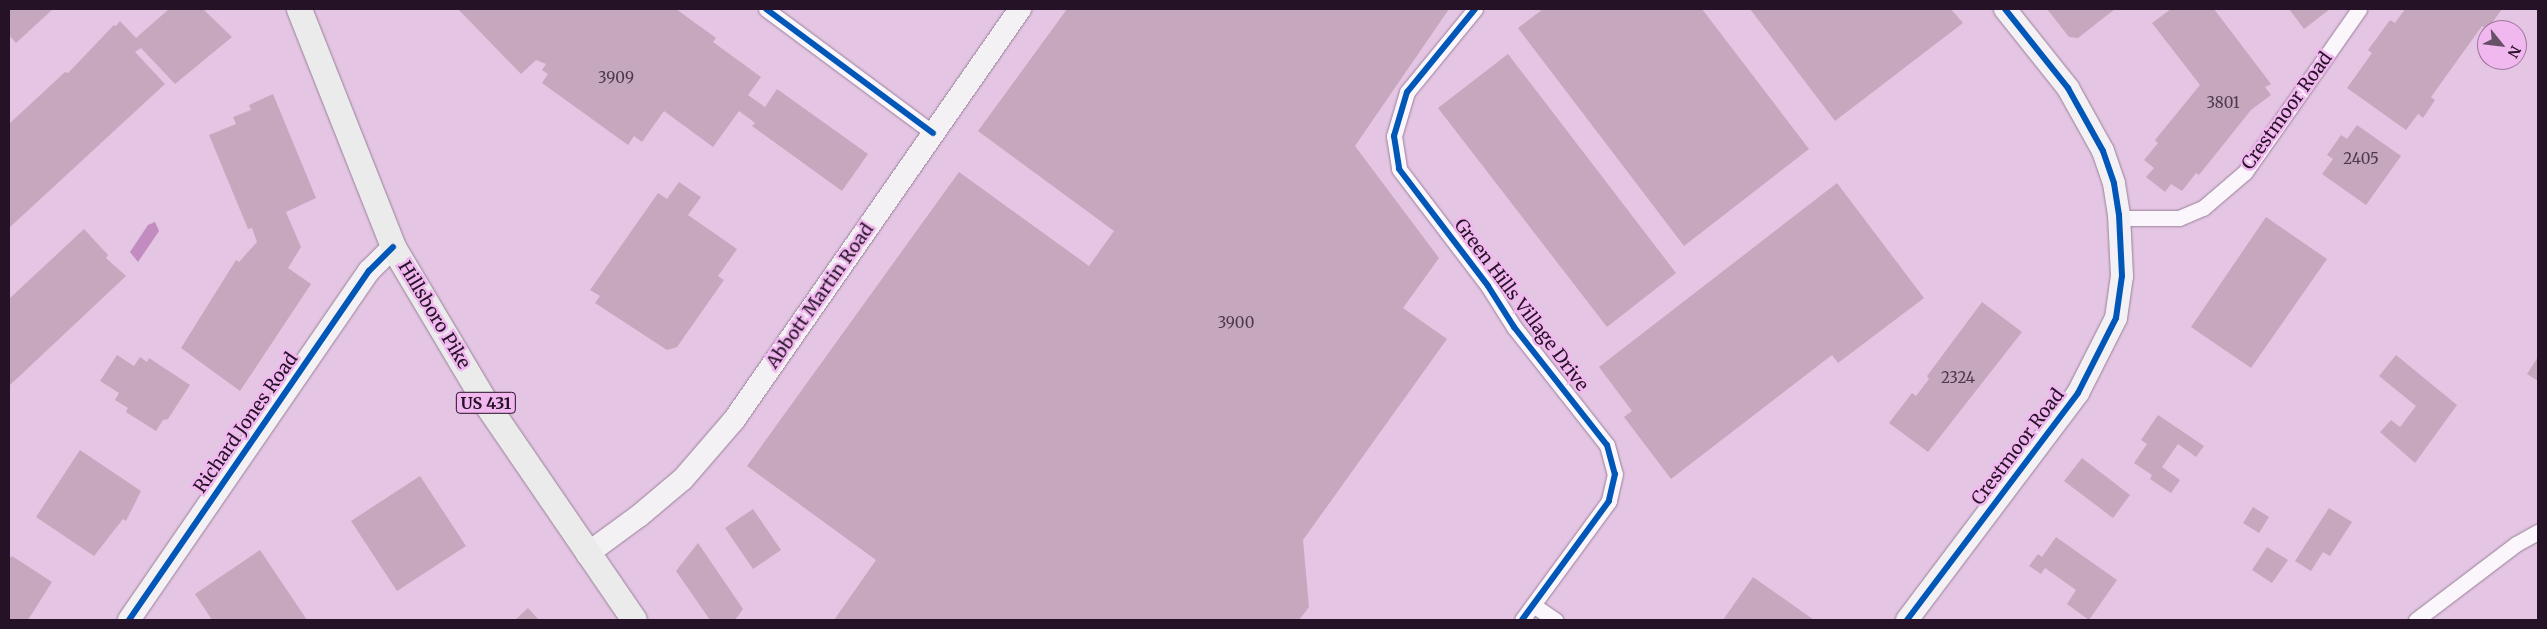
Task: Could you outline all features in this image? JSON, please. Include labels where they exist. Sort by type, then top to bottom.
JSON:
[{"type":"main road","name":"Hillsboro Pike","points":[[299,9],[393,247],[488,405],[587,554],[634,620]]},
{"type":"street","points":[[766,9],[933,133]]},
{"type":"street","name":"Abbott Martin Road","points":[[587,554],[639,516],[683,479],[734,420],[1020,9]]},
{"type":"street","name":"Green Hills Village Drive","points":[[1475,9],[1407,92],[1394,136],[1400,169],[1488,286],[1514,327],[1607,445],[1615,474],[1609,501],[1522,620]]},
{"type":"street","name":"Crestmoor Road","points":[[1907,620],[2078,393],[2116,318],[2122,276],[2120,218],[2114,183],[2090,122],[2068,88],[2005,9]]},
{"type":"street","name":"Crestmoor Road","points":[[2120,218],[2178,218],[2203,208],[2245,172],[2359,9]]},
{"type":"street","name":"Richard Jones Road","points":[[128,620],[370,269],[393,247]]},
{"type":"street","points":[[2416,620],[2516,544],[2538,532]]},
{"type":"street","points":[[1533,605],[1555,620]]},
{"type":"shaded area","points":[[155,222],[159,231],[138,262],[130,252],[148,225]]},
{"type":"building","points":[[9,9],[53,9],[16,43],[9,35]]},
{"type":"building","points":[[169,9],[203,9],[232,37],[175,84],[141,48],[135,52],[165,84],[9,228],[9,124],[65,72],[68,73],[114,25],[116,26],[120,21],[136,38]]},
{"type":"building","points":[[458,9],[676,9],[716,38],[713,42],[761,77],[748,95],[765,107],[777,89],[868,154],[842,191],[752,126],[755,123],[739,111],[713,147],[664,111],[642,142],[634,136],[628,145],[542,83],[548,74],[542,70],[546,64],[536,60],[521,74]]},
{"type":"building","points":[[1067,9],[1449,9],[1355,146],[1439,258],[1403,308],[1447,339],[1303,540],[1309,607],[1299,620],[834,620],[876,560],[747,466],[959,172],[1089,266],[1114,231],[978,131]]},
{"type":"building","points":[[1543,9],[1702,9],[1809,149],[1684,246],[1518,28]]},
{"type":"building","points":[[1750,9],[1951,9],[1963,23],[1835,121]]},
{"type":"building","points":[[2047,9],[2115,9],[2078,38],[2069,37]]},
{"type":"building","points":[[2171,9],[2214,9],[2271,84],[2265,87],[2271,95],[2251,110],[2199,175],[2196,173],[2182,191],[2171,184],[2165,192],[2146,177],[2154,168],[2144,160],[2158,143],[2155,140],[2200,85],[2152,23]]},
{"type":"building","points":[[2289,9],[2330,9],[2304,29]]},
{"type":"building","points":[[2405,9],[2502,9],[2494,20],[2477,20],[2477,33],[2431,97],[2435,100],[2423,118],[2418,114],[2406,130],[2347,88],[2372,53],[2368,50],[2390,20],[2395,23]]},
{"type":"building","points":[[1508,54],[1676,273],[1607,327],[1438,108]]},
{"type":"building","points":[[273,94],[316,198],[286,212],[301,247],[288,268],[311,284],[240,391],[181,348],[236,260],[239,262],[257,242],[252,228],[248,229],[209,135],[236,124],[233,117],[251,110],[249,105]]},
{"type":"building","points":[[2357,125],[2401,156],[2366,205],[2322,174],[2333,159],[2327,155],[2341,135],[2347,139]]},
{"type":"building","points":[[679,182],[701,197],[688,215],[737,249],[718,276],[724,280],[677,347],[667,350],[595,303],[600,296],[590,290],[658,193],[667,199]]},
{"type":"building","points":[[1837,183],[1924,298],[1838,363],[1832,355],[1671,479],[1624,417],[1632,411],[1599,367]]},
{"type":"building","points":[[2266,217],[2327,259],[2251,368],[2191,327]]},
{"type":"building","points":[[84,229],[108,255],[106,258],[126,276],[9,386],[9,299]]},
{"type":"building","points":[[1982,302],[2022,332],[1928,452],[1889,423],[1912,393],[1916,396],[1929,379],[1927,376]]},
{"type":"building","points":[[117,355],[134,366],[140,357],[147,362],[149,358],[190,385],[168,419],[163,420],[156,431],[126,412],[128,408],[115,400],[119,393],[100,381]]},
{"type":"building","points":[[2396,355],[2457,405],[2415,463],[2380,432],[2391,420],[2400,427],[2416,406],[2379,376]]},
{"type":"building","points":[[2538,357],[2538,381],[2527,374]]},
{"type":"building","points":[[2158,415],[2204,446],[2196,457],[2178,444],[2162,467],[2180,480],[2171,493],[2150,479],[2152,475],[2134,463],[2147,444],[2141,440]]},
{"type":"building","points":[[80,450],[141,491],[126,521],[123,519],[94,556],[36,517]]},
{"type":"building","points":[[2082,458],[2130,495],[2113,518],[2064,481]]},
{"type":"building","points":[[420,476],[466,546],[397,591],[351,521]]},
{"type":"building","points":[[2253,507],[2269,517],[2259,533],[2243,523]]},
{"type":"building","points":[[2329,508],[2352,522],[2330,556],[2323,552],[2311,571],[2295,561]]},
{"type":"building","points":[[753,509],[781,550],[753,569],[725,528]]},
{"type":"building","points":[[2056,537],[2117,580],[2089,620],[2067,604],[2076,590],[2045,568],[2041,574],[2029,566],[2038,554],[2042,557]]},
{"type":"building","points":[[698,543],[743,609],[735,620],[710,620],[676,571]]},
{"type":"building","points":[[2267,547],[2288,560],[2272,583],[2252,570]]},
{"type":"building","points":[[260,550],[307,620],[212,620],[195,594]]},
{"type":"building","points":[[12,556],[52,582],[28,620],[9,620],[9,559]]},
{"type":"building","points":[[1753,577],[1814,620],[1723,620]]},
{"type":"building","points":[[528,608],[539,620],[515,620]]},
{"type":"cycle path","points":[[766,9],[933,133]]},
{"type":"cycle path","points":[[1475,9],[1407,92],[1394,136],[1399,169],[1488,286],[1514,327],[1607,445],[1615,474],[1609,501],[1522,620]]},
{"type":"cycle path","points":[[1907,620],[2078,393],[2116,318],[2122,276],[2119,215],[2114,183],[2103,151],[2068,88],[2005,9]]},
{"type":"cycle path","points":[[129,620],[369,271],[393,247]]}]
